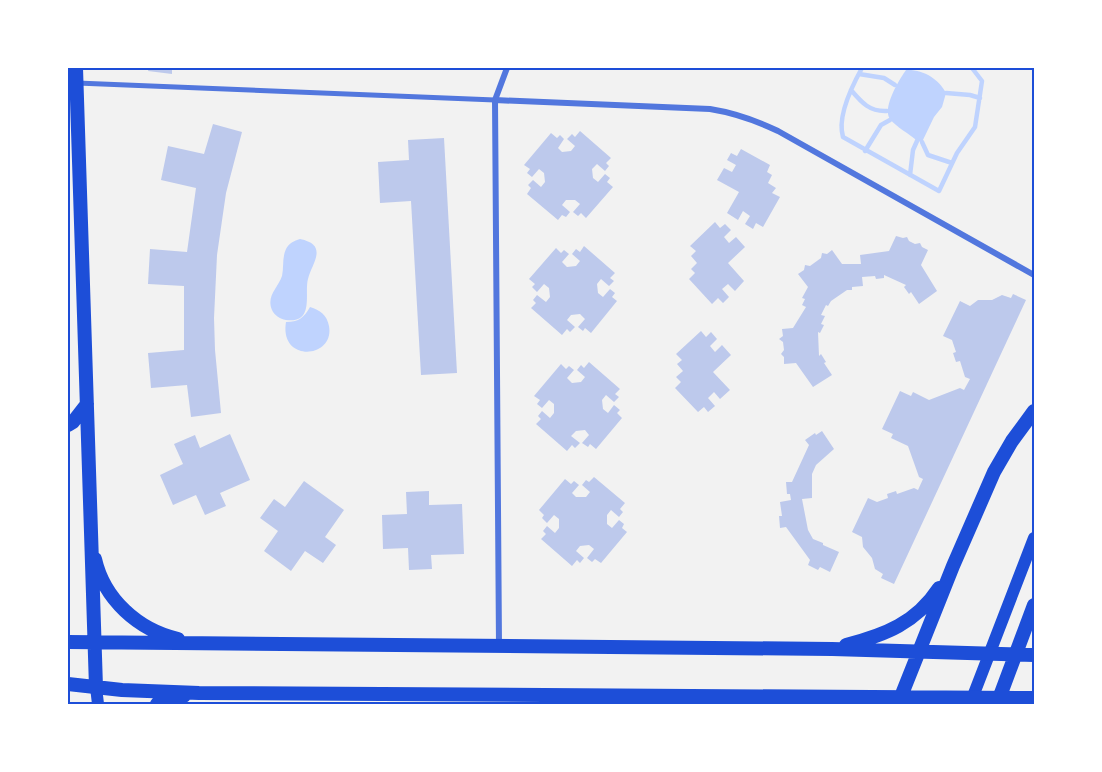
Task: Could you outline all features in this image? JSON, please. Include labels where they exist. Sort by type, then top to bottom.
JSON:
[{"type":"main road","points":[[76,68],[94,642],[98,705]]},
{"type":"main road","points":[[68,425],[87,404]]},
{"type":"main road","points":[[899,701],[953,566],[994,472],[1012,441],[1035,411]]},
{"type":"main road","points":[[970,705],[1035,538]]},
{"type":"main road","points":[[91,542],[96,564],[106,587],[131,617],[148,628],[169,637],[198,643]]},
{"type":"main road","points":[[832,649],[876,636],[915,616],[932,598],[953,566]]},
{"type":"main road","points":[[997,705],[1035,605]]},
{"type":"main road","points":[[68,642],[832,649],[1035,655]]},
{"type":"main road","points":[[68,684],[199,693],[759,696],[899,701],[1035,698]]},
{"type":"main road","points":[[157,705],[199,693]]},
{"type":"main road","points":[[759,696],[791,705]]},
{"type":"street","points":[[499,646],[495,100],[507,68]]},
{"type":"street","points":[[76,83],[710,109],[734,113],[756,120],[778,131],[1035,275]]},
{"type":"water","points":[[906,70],[918,71],[930,76],[946,93],[942,107],[934,117],[922,142],[917,141],[896,125],[888,114],[892,94]]},
{"type":"water","points":[[300,239],[314,246],[315,261],[308,279],[305,312],[295,320],[286,320],[274,314],[270,300],[282,276],[286,249],[292,242]]},
{"type":"water","points":[[310,307],[320,311],[327,319],[329,337],[324,345],[307,352],[291,345],[286,335],[286,322],[300,319]]},
{"type":"building","points":[[149,68],[172,68],[172,74],[148,71]]},
{"type":"building","points":[[213,124],[242,132],[226,193],[217,255],[214,318],[221,413],[191,417],[187,385],[151,388],[148,353],[184,350],[184,286],[148,284],[150,249],[187,252],[196,188],[161,180],[168,146],[204,154]]},
{"type":"building","points":[[580,131],[611,158],[606,163],[609,166],[605,171],[597,164],[592,169],[593,178],[598,182],[605,174],[610,178],[607,182],[613,187],[586,218],[581,213],[578,216],[573,212],[580,204],[575,200],[566,200],[562,205],[570,212],[566,217],[562,215],[558,220],[527,194],[531,188],[528,185],[533,180],[541,187],[545,182],[544,173],[539,169],[532,177],[527,173],[530,169],[524,165],[551,133],[557,138],[560,135],[564,139],[558,148],[562,152],[571,151],[575,146],[567,139],[572,134],[575,137]]},
{"type":"building","points":[[444,138],[457,373],[421,375],[411,201],[380,203],[378,162],[409,160],[408,140]]},
{"type":"building","points":[[741,149],[770,165],[767,172],[772,175],[768,183],[776,188],[772,193],[780,197],[763,227],[756,223],[753,229],[745,224],[750,216],[743,211],[738,220],[727,213],[739,192],[717,180],[724,168],[732,172],[736,165],[727,160],[731,153],[737,156]]},
{"type":"building","points":[[715,222],[720,228],[725,224],[731,230],[724,237],[729,243],[736,237],[745,247],[728,263],[744,281],[735,291],[728,284],[722,289],[729,297],[723,303],[718,298],[712,304],[689,279],[695,273],[691,269],[697,263],[691,256],[696,251],[690,246]]},
{"type":"building","points":[[896,236],[907,237],[909,241],[915,244],[920,243],[928,250],[921,265],[937,291],[919,304],[911,292],[909,294],[904,287],[906,285],[884,275],[884,278],[876,279],[875,276],[862,277],[863,286],[852,287],[852,290],[847,290],[831,301],[821,315],[825,316],[821,324],[824,325],[820,333],[818,332],[819,356],[821,354],[832,375],[813,387],[796,363],[784,364],[784,357],[781,354],[784,350],[783,342],[779,339],[783,336],[782,329],[793,328],[806,307],[802,305],[805,299],[802,298],[808,287],[798,274],[804,270],[805,265],[810,266],[821,258],[822,253],[827,254],[832,250],[842,264],[861,264],[860,255],[889,251]]},
{"type":"building","points":[[584,246],[615,273],[610,278],[614,281],[609,286],[601,279],[597,284],[598,293],[603,297],[610,289],[615,293],[612,297],[617,301],[591,333],[585,328],[583,331],[578,327],[585,319],[580,314],[571,315],[567,320],[575,327],[570,332],[567,329],[562,335],[531,308],[536,303],[533,300],[537,295],[546,302],[550,297],[549,288],[544,284],[537,292],[532,287],[535,284],[529,279],[556,248],[561,253],[564,250],[569,254],[562,262],[567,267],[576,266],[580,261],[572,254],[576,249],[580,252]]},
{"type":"building","points":[[1013,294],[1026,300],[894,584],[881,578],[883,574],[875,569],[872,558],[863,547],[862,537],[852,532],[868,498],[877,502],[888,498],[887,494],[896,491],[897,494],[914,488],[918,490],[923,479],[919,477],[908,446],[891,438],[893,434],[882,429],[900,391],[911,396],[913,392],[929,400],[960,388],[964,390],[970,379],[965,377],[960,361],[956,362],[952,340],[943,336],[960,301],[970,306],[978,300],[992,300],[1002,295],[1011,298]]},
{"type":"building","points":[[701,331],[706,337],[711,332],[717,339],[710,346],[715,352],[722,345],[731,355],[713,372],[730,390],[720,399],[714,392],[708,398],[715,406],[708,412],[704,407],[698,412],[675,388],[681,382],[676,377],[683,371],[677,364],[682,360],[676,354]]},
{"type":"building","points":[[589,362],[620,389],[615,394],[619,397],[614,402],[606,395],[602,400],[603,409],[608,413],[614,405],[620,410],[617,413],[622,418],[596,449],[590,444],[588,447],[582,443],[589,435],[585,430],[576,431],[571,436],[580,443],[575,448],[572,445],[567,451],[536,424],[541,419],[538,416],[542,411],[550,418],[554,413],[554,404],[549,400],[542,408],[537,404],[540,400],[534,396],[561,364],[566,369],[569,366],[574,370],[567,378],[572,383],[581,382],[585,377],[577,370],[581,365],[584,368]]},
{"type":"building","points":[[822,431],[834,449],[816,465],[812,474],[812,498],[802,499],[808,530],[813,539],[839,552],[830,572],[808,565],[810,560],[786,527],[780,528],[779,516],[782,516],[780,502],[791,500],[790,494],[787,494],[786,482],[792,482],[809,445],[805,440]]},
{"type":"building","points":[[230,434],[250,480],[220,493],[226,506],[205,515],[196,495],[173,505],[160,475],[183,464],[174,444],[195,435],[200,448]]},
{"type":"building","points":[[594,477],[625,503],[620,509],[623,512],[619,517],[611,510],[607,515],[607,524],[612,528],[619,520],[624,524],[622,528],[627,532],[601,563],[595,559],[592,562],[587,558],[594,549],[589,545],[580,546],[576,551],[584,558],[580,563],[577,560],[572,566],[541,539],[546,534],[543,531],[547,526],[555,533],[559,528],[559,519],[554,515],[547,523],[539,510],[565,479],[571,484],[574,481],[579,485],[572,493],[576,497],[586,497],[590,492],[582,485],[586,480],[589,482]]},
{"type":"building","points":[[304,481],[344,510],[325,537],[336,545],[323,563],[305,551],[291,571],[264,551],[278,531],[260,518],[274,499],[285,507]]},
{"type":"building","points":[[429,491],[429,505],[462,504],[464,554],[431,555],[432,569],[409,570],[408,548],[383,549],[382,515],[407,514],[406,492]]},
{"type":"waterway","points":[[862,68],[850,92],[844,111],[843,137],[939,191],[957,153],[975,127],[982,81],[972,68]]},
{"type":"waterway","points":[[859,74],[884,78],[895,85]]},
{"type":"waterway","points":[[851,90],[867,106],[887,111]]},
{"type":"waterway","points":[[946,93],[980,98]]},
{"type":"waterway","points":[[865,151],[881,125],[890,120]]},
{"type":"waterway","points":[[910,175],[913,150],[917,141]]},
{"type":"waterway","points":[[922,142],[928,155],[952,163]]}]
